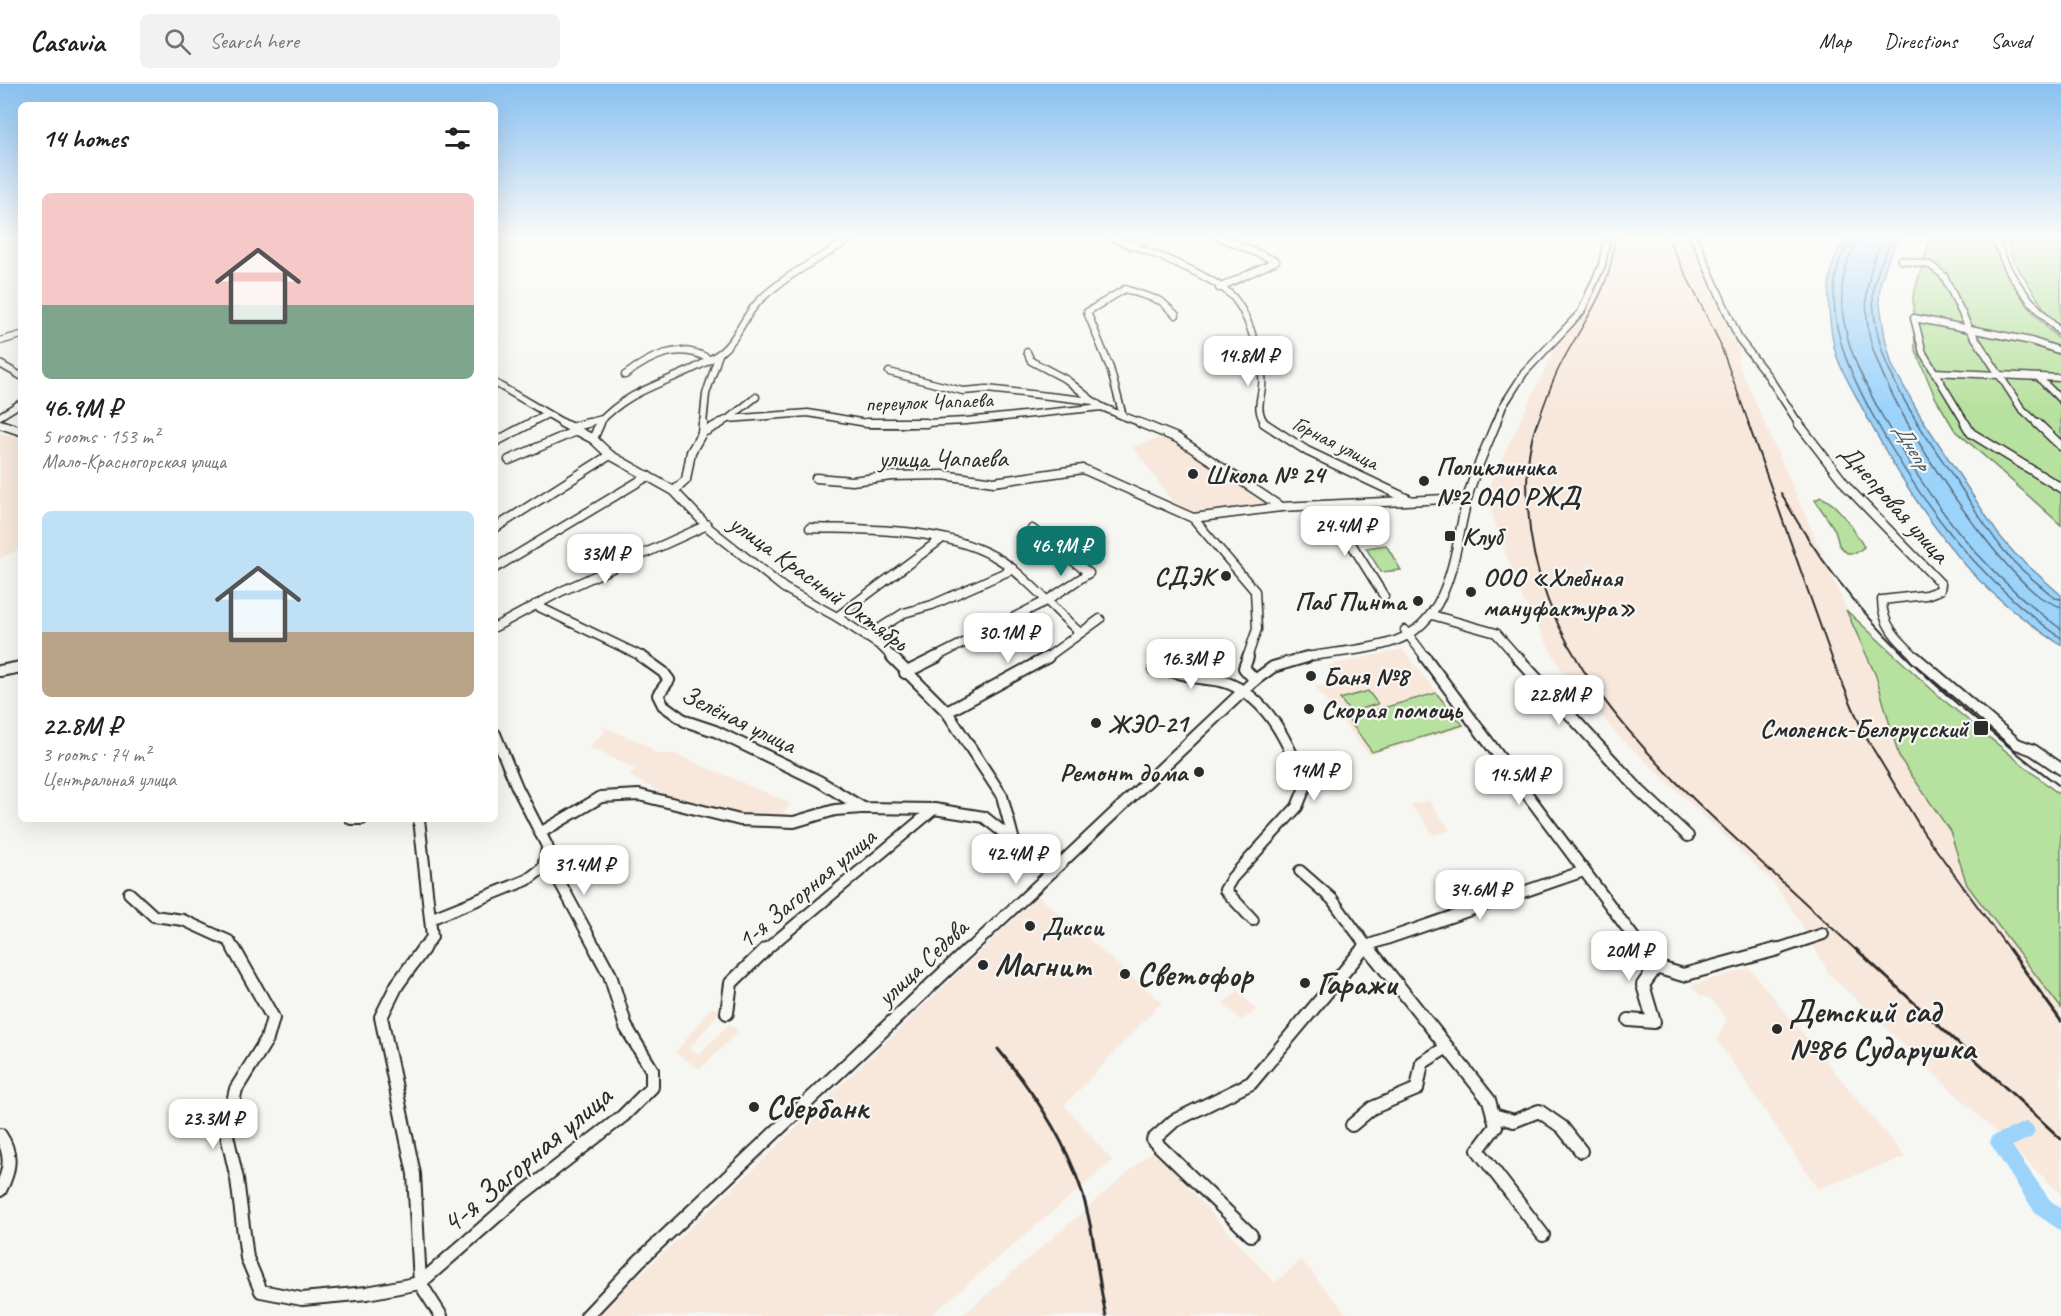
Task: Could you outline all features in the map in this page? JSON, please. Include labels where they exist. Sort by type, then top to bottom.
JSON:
[{"type":"street","points":[[593,438],[594,428],[610,410],[719,354],[736,336],[758,303],[770,294]]},
{"type":"street","points":[[1113,294],[1088,312],[1088,318],[1110,368],[1123,416]]},
{"type":"street","points":[[1141,294],[1161,301],[1176,315]]},
{"type":"street","name":"Горная улица","points":[[1231,294],[1246,321],[1264,377],[1257,402],[1263,424],[1305,451],[1411,500]]},
{"type":"street","name":"улица Седова","points":[[587,1316],[639,1261],[1255,680],[1273,667],[1301,658],[1395,641],[1406,632],[1416,630],[1431,615],[1443,594],[1454,564],[1467,498],[1503,406],[1524,373],[1581,312],[1589,294]]},
{"type":"street","name":"Днепровая улица","points":[[1719,294],[1739,339],[1768,376],[1795,419],[1849,489],[1941,584],[1940,590],[1930,596],[1882,600],[1881,614],[1894,637],[1939,679],[2017,744],[2033,750],[2061,769]]},
{"type":"street","points":[[1954,294],[1967,327],[2021,408],[2061,446]]},
{"type":"street","points":[[2028,294],[2061,333]]},
{"type":"street","points":[[2061,351],[2031,341],[1914,318],[1923,353],[1971,433],[2061,488]]},
{"type":"street","points":[[0,341],[18,336]]},
{"type":"street","points":[[625,375],[648,358],[665,353],[701,352],[709,358]]},
{"type":"street","points":[[1027,352],[1031,362],[1067,380],[1102,407]]},
{"type":"street","points":[[674,491],[686,480],[691,452],[702,433],[706,394],[719,354]]},
{"type":"street","points":[[0,364],[18,374]]},
{"type":"street","points":[[889,372],[963,391],[987,389],[1022,395],[1093,401]]},
{"type":"street","points":[[1934,372],[2001,377],[2061,378]]},
{"type":"street","points":[[2038,378],[2061,400]]},
{"type":"street","name":"улица Красный Октябрь","points":[[498,385],[546,415],[593,438],[610,455],[674,491],[707,525],[784,588],[837,617],[882,647],[905,673],[947,712],[1002,796],[1014,841]]},
{"type":"street","points":[[728,419],[756,397]]},
{"type":"street","points":[[0,416],[18,405]]},
{"type":"street","name":"переулок Чапаева","points":[[702,433],[728,419],[808,413],[872,424],[906,424],[966,421],[1102,407],[1177,438],[1281,507]]},
{"type":"street","points":[[498,440],[546,415]]},
{"type":"street","points":[[509,460],[550,440],[602,420]]},
{"type":"street","points":[[0,424],[18,430]]},
{"type":"street","points":[[498,526],[610,455]]},
{"type":"street","name":"улица Чапаева","points":[[816,478],[852,481],[892,476],[943,476],[994,482],[1083,469],[1192,518],[1255,591],[1257,629],[1244,668],[1255,680]]},
{"type":"street","points":[[498,566],[648,476]]},
{"type":"street","points":[[1192,518],[1281,507],[1467,498]]},
{"type":"street","points":[[1328,505],[1384,596]]},
{"type":"street","points":[[498,625],[535,605],[707,525]]},
{"type":"street","points":[[810,528],[901,531],[967,546],[1002,561],[1079,632]]},
{"type":"street","points":[[905,673],[1046,601],[1089,573],[1032,529]]},
{"type":"street","points":[[837,617],[940,540]]},
{"type":"street","points":[[866,637],[903,613],[932,605],[1012,569]]},
{"type":"street","name":"Зелёная улица","points":[[535,605],[648,660],[669,680],[658,695],[663,705],[685,721],[715,731],[819,781],[863,808]]},
{"type":"street","points":[[1431,615],[1496,633],[1559,706],[1640,791],[1688,836]]},
{"type":"street","points":[[947,712],[1035,666],[1100,619]]},
{"type":"street","points":[[1406,632],[1656,967],[1683,975],[1794,945],[1823,934]]},
{"type":"street","points":[[0,671],[18,668]]},
{"type":"street","points":[[1154,669],[1172,668],[1190,676],[1212,679],[1244,691],[1282,734],[1306,784],[1297,807],[1232,878],[1225,890],[1253,920]]},
{"type":"street","points":[[430,919],[527,880],[543,868],[547,846],[517,787],[498,741]]},
{"type":"street","points":[[540,833],[601,797],[639,795],[740,820],[794,822],[835,810],[934,809],[984,817],[1051,872]]},
{"type":"street","name":"1-я Загорная улица","points":[[727,1013],[731,983],[746,966],[934,809]]},
{"type":"street","name":"4-я Загорная улица","points":[[419,822],[432,937],[387,997],[381,1017],[414,1174],[420,1283],[441,1316]]},
{"type":"street","name":"4-я Загорная улица","points":[[420,1283],[517,1198],[623,1116],[652,1087],[652,1070],[626,1027],[610,975],[557,877],[547,846]]},
{"type":"street","points":[[1300,871],[1324,888],[1366,946],[1489,1100],[1496,1126],[1478,1150],[1543,1235]]},
{"type":"street","points":[[1251,1235],[1152,1140],[1174,1121],[1251,1083],[1366,946],[1584,871]]},
{"type":"street","points":[[129,893],[154,916],[183,920],[230,940],[273,1018],[267,1040],[236,1089],[226,1131],[237,1179],[247,1258],[261,1291],[302,1299],[367,1293],[420,1283]]},
{"type":"street","points":[[1629,1020],[1654,1022],[1643,985],[1656,967]]},
{"type":"street","points":[[1352,1125],[1381,1103],[1417,1089],[1422,1063],[1447,1047]]},
{"type":"street","points":[[1493,1115],[1514,1121],[1539,1111],[1562,1127],[1581,1152]]},
{"type":"street","points":[[0,1135],[8,1144],[10,1173],[0,1190]]},
{"type":"shaded area","points":[[1591,294],[1724,294],[1743,339],[1737,361],[1876,676],[1899,757],[1950,831],[1967,885],[2061,1008],[2061,1194],[1829,974],[1800,921],[1772,881],[1618,735],[1561,669],[1519,592],[1485,493],[1557,345],[1584,313]]},
{"type":"shaded area","points":[[0,433],[18,439],[18,550],[0,559]]},
{"type":"shaded area","name":"Школа № 24","points":[[1164,436],[1177,439],[1273,506],[1199,515],[1173,502],[1133,447]]},
{"type":"shaded area","points":[[1402,649],[1466,727],[1369,755],[1315,687],[1338,682],[1327,666]]},
{"type":"shaded area","points":[[603,727],[645,744],[656,754],[675,754],[790,803],[776,826],[684,801],[656,790],[630,776],[635,769],[589,747],[605,732]]},
{"type":"shaded area","points":[[1428,800],[1450,830],[1434,835],[1411,805]]},
{"type":"shaded area","points":[[1038,896],[1162,1002],[1065,1105],[1112,1161],[930,1316],[595,1316],[741,1181]]},
{"type":"shaded area","points":[[1749,968],[1905,1157],[1818,1189],[1717,1040],[1727,1020],[1711,999],[1700,995],[1691,985]]},
{"type":"shaded area","points":[[1238,991],[1256,1010],[1241,1021],[1223,1003]]},
{"type":"shaded area","points":[[711,1007],[720,1011],[690,1049],[699,1054],[729,1024],[739,1031],[700,1069],[675,1053]]},
{"type":"shaded area","points":[[1154,1150],[1275,1283],[1301,1260],[1348,1316],[962,1316]]},
{"type":"green space","points":[[2020,294],[2037,317],[2061,341],[2061,525],[1954,429],[1935,397],[1915,349],[1913,296]]},
{"type":"green space","points":[[2035,294],[2061,294],[2061,324],[2054,324]]},
{"type":"green space","points":[[1821,497],[1835,506],[1864,547],[1856,553],[1847,553],[1839,545],[1835,530],[1815,500]]},
{"type":"green space","points":[[1386,545],[1401,570],[1381,572],[1366,548]]},
{"type":"green space","points":[[1846,610],[1941,698],[2061,796],[2061,1008],[1967,885],[1950,831],[1899,757],[1876,676]]},
{"type":"green space","points":[[1368,691],[1378,704],[1350,712],[1340,699]]},
{"type":"green space","points":[[1436,693],[1463,725],[1372,752],[1347,718]]},
{"type":"water","name":"Днепр","points":[[1829,294],[1879,294],[1885,338],[1892,365],[1921,417],[1998,534],[2015,554],[2061,595],[2061,645],[2018,614],[1979,580],[1944,539],[1913,496],[1873,428],[1842,368],[1836,353]]},
{"type":"waterway","points":[[2026,1131],[1999,1143],[2043,1207],[2061,1221]]},
{"type":"railway","points":[[1537,424],[1559,368],[1600,294]]},
{"type":"railway","points":[[1696,294],[1719,341],[1749,424]]},
{"type":"railway","points":[[1537,423],[1529,454],[1527,487],[1535,559],[1550,606],[1572,651],[1599,693],[1665,770],[1857,951]]},
{"type":"railway","points":[[1748,423],[1833,661],[1864,734],[1924,833],[2010,951]]},
{"type":"railway","points":[[1781,493],[1807,537],[1837,579],[1904,655],[1980,724],[2061,787]]},
{"type":"railway","points":[[1856,949],[2061,1139]]},
{"type":"railway","points":[[2009,949],[2061,1021]]},
{"type":"railway","points":[[998,1049],[1023,1081],[1056,1131],[1073,1167],[1089,1218],[1106,1316]]},
{"type":"place","name":"Школа № 24","points":[[1193,474]]},
{"type":"place","name":"Поликлиника №2 ОАО РЖД","points":[[1424,481]]},
{"type":"place","name":"Клуб","points":[[1450,536]]},
{"type":"place","name":"СДЭК","points":[[1226,576]]},
{"type":"place","name":"ООО «Хлебная мануфактура»","points":[[1471,592]]},
{"type":"place","name":"Паб Пинта","points":[[1418,601]]},
{"type":"place","name":"Баня №8","points":[[1311,676]]},
{"type":"place","name":"Скорая помощь","points":[[1309,709]]},
{"type":"place","name":"ЖЭО-21","points":[[1096,723]]},
{"type":"place","name":"Смоленск-Белорусский","points":[[1981,728]]},
{"type":"place","name":"Ремонт дома","points":[[1199,772]]},
{"type":"place","name":"Дикси","points":[[1030,926]]},
{"type":"place","name":"Магнит","points":[[983,965]]},
{"type":"place","name":"Светофор","points":[[1125,974]]},
{"type":"place","name":"Гаражи","points":[[1305,983]]},
{"type":"place","name":"Детский сад №86 Сударушка","points":[[1777,1029]]},
{"type":"place","name":"Сбербанк","points":[[754,1107]]}]
